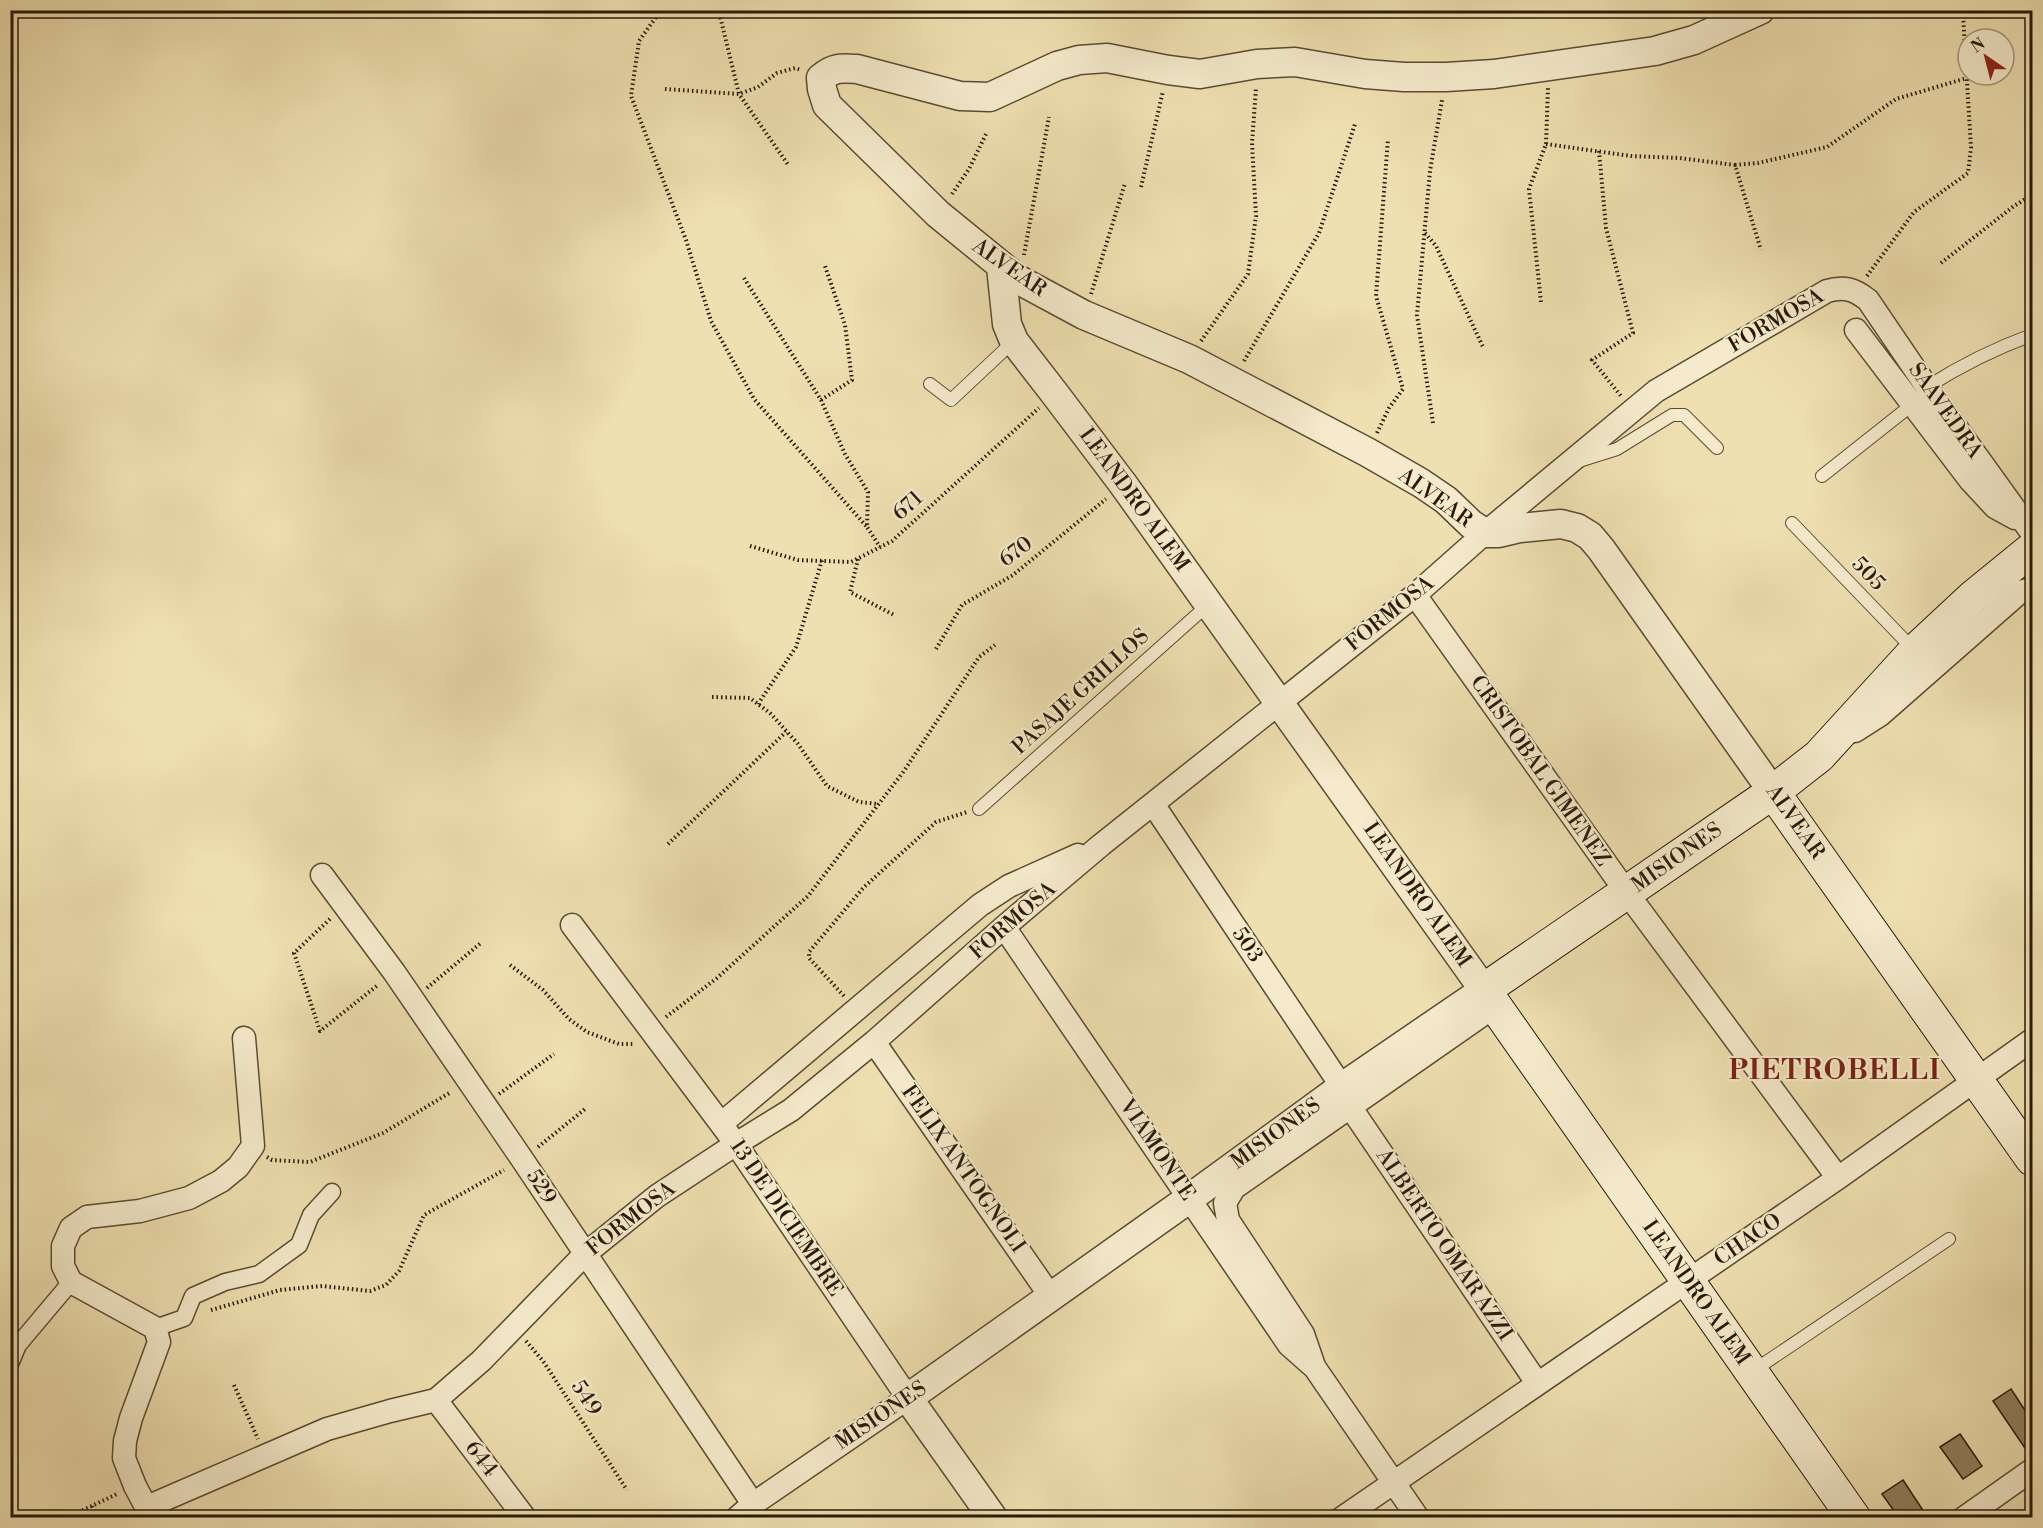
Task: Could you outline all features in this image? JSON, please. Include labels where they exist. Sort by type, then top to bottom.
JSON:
[{"type":"main road","name":"MISIONES","points":[[1490,998],[1627,893],[1773,792],[1819,756],[1915,651],[1973,597],[2030,535]]},
{"type":"main road","name":"ALVEAR","points":[[1773,792],[2032,1160]]},
{"type":"main road","name":"LEANDRO ALEM","points":[[1490,998],[1854,1518]]},
{"type":"street","points":[[821,78],[830,70],[857,69],[960,96],[990,97],[1057,66],[1079,60],[1107,58],[1200,74],[1257,64],[1295,62],[1365,74],[1404,77],[1494,74],[1655,51],[1694,40],[1760,10]]},
{"type":"street","name":"ALVEAR","points":[[821,78],[827,105],[938,214],[1010,274],[1084,315],[1189,359],[1367,452],[1446,500],[1471,524],[1485,533],[1561,524],[1577,528],[1590,536],[1773,792]]},
{"type":"street","name":"LEANDRO ALEM","points":[[1010,274],[1007,324],[1014,341],[1123,484],[1490,998]]},
{"type":"street","name":"FORMOSA","points":[[149,1512],[327,1429],[436,1400],[481,1361],[585,1254],[657,1196],[791,1110],[874,1042],[1101,845],[1415,595],[1485,533],[1656,392],[1827,291],[1841,287],[1856,291]]},
{"type":"street","name":"SAAVEDRA","points":[[1856,291],[1868,300],[1920,396],[2030,535]]},
{"type":"street","points":[[1857,330],[1920,396]]},
{"type":"street","name":"MISIONES","points":[[1819,756],[1880,715],[2020,592],[2032,589]]},
{"type":"street","name":"CRISTOBAL GIMENEZ","points":[[1415,595],[1627,893],[1838,1178]]},
{"type":"street","name":"503","points":[[1153,804],[1346,1097]]},
{"type":"street","points":[[721,1124],[980,905],[1009,886],[1101,845]]},
{"type":"street","name":"529","points":[[321,875],[394,972],[467,1082],[522,1159],[585,1254],[745,1511]]},
{"type":"street","name":"13 DE DICIEMBRE","points":[[572,924],[736,1144],[908,1398],[993,1518]]},
{"type":"street","name":"VIAMONTE","points":[[1004,927],[1289,1345],[1315,1368],[1418,1518]]},
{"type":"street","name":"MISIONES","points":[[745,1511],[1190,1198],[1346,1097],[1490,998]]},
{"type":"street","points":[[149,1512],[124,1458],[125,1441],[131,1418],[159,1342],[155,1328],[71,1282],[63,1266],[63,1246],[71,1228],[87,1217],[140,1211],[189,1198],[221,1181],[238,1167],[253,1146],[244,1038]]},
{"type":"street","name":"CHACO","points":[[1342,1518],[1838,1178],[2032,1040]]},
{"type":"street","name":"FELIX ANTOGNOLI","points":[[874,1042],[1051,1297]]},
{"type":"street","name":"MISIONES","points":[[1225,1203],[1234,1188],[1346,1097]]},
{"type":"street","name":"ALBERTO OMAR AZZI","points":[[1346,1097],[1537,1383]]},
{"type":"street","points":[[155,1328],[184,1318],[193,1296],[225,1282],[259,1274],[299,1245],[311,1215],[332,1192]]},
{"type":"street","name":"VIAMONTE","points":[[1225,1203],[1228,1220],[1303,1334],[1315,1368]]},
{"type":"street","points":[[10,1364],[18,1345],[71,1282]]},
{"type":"street","name":"644","points":[[436,1400],[524,1517]]},
{"type":"street","points":[[1964,1518],[2032,1470]]},
{"type":"lane","points":[[1822,476],[1920,396],[1961,367],[2032,335]]},
{"type":"lane","points":[[930,384],[951,400],[1014,341]]},
{"type":"lane","points":[[1572,462],[1617,449],[1672,415],[1684,415],[1717,448]]},
{"type":"lane","name":"505","points":[[1792,523],[1915,651]]},
{"type":"lane","name":"PASAJE GRILLOS","points":[[979,809],[1209,604]]},
{"type":"lane","points":[[1752,1372],[1949,1239]]},
{"type":"path","points":[[662,10],[639,41],[631,96],[686,240],[711,321],[753,399],[867,527],[880,547]]},
{"type":"path","points":[[716,10],[720,16],[739,94],[789,166]]},
{"type":"path","points":[[1963,14],[1964,27]]},
{"type":"path","points":[[1189,359],[1248,274],[1256,216],[1252,143],[1257,64]]},
{"type":"path","points":[[1541,302],[1529,189],[1546,144],[1549,66]]},
{"type":"path","points":[[665,89],[739,94],[758,87],[777,73],[795,68],[821,78]]},
{"type":"path","points":[[1141,187],[1168,70]]},
{"type":"path","points":[[1433,423],[1417,315],[1430,171],[1446,77]]},
{"type":"path","points":[[1546,144],[1631,156],[1679,158],[1735,165],[1758,163],[1827,147],[1896,99],[1956,81]]},
{"type":"path","points":[[1856,291],[1914,212],[1968,173],[1971,148],[1967,87]]},
{"type":"path","points":[[1010,274],[1030,214],[1049,117]]},
{"type":"path","points":[[1232,382],[1319,233],[1355,124]]},
{"type":"path","points":[[938,214],[969,169],[987,132]]},
{"type":"path","points":[[1367,452],[1389,408],[1404,389],[1376,296],[1388,140]]},
{"type":"path","points":[[1599,151],[1606,228],[1633,333],[1592,360],[1633,411]]},
{"type":"path","points":[[1735,165],[1761,250]]},
{"type":"path","points":[[1084,315],[1125,183]]},
{"type":"path","points":[[1941,263],[2014,206],[2032,195]]},
{"type":"path","points":[[1425,233],[1436,246],[1483,347]]},
{"type":"path","points":[[821,400],[852,380],[845,325],[825,266]]},
{"type":"path","points":[[744,278],[821,400],[845,454],[868,492],[867,527]]},
{"type":"path","name":"671","points":[[750,546],[798,560],[851,562],[892,541],[1055,394]]},
{"type":"path","name":"670","points":[[936,649],[962,605],[1013,575],[1123,484]]},
{"type":"path","points":[[858,558],[850,592],[894,615]]},
{"type":"path","points":[[758,704],[796,647],[822,560]]},
{"type":"path","points":[[510,965],[543,990],[569,1019],[587,1032],[619,1044],[656,1037],[808,896],[903,771],[979,657],[995,645]]},
{"type":"path","points":[[712,697],[750,698],[770,713],[798,744],[827,786],[859,802],[879,804]]},
{"type":"path","points":[[668,844],[786,732]]},
{"type":"path","points":[[856,1010],[809,958],[809,952],[864,887],[936,822],[979,809]]},
{"type":"path","points":[[344,906],[294,953],[320,1031],[394,972]]},
{"type":"path","points":[[412,1000],[482,942]]},
{"type":"path","points":[[484,1105],[554,1054]]},
{"type":"path","points":[[253,1146],[272,1160],[310,1162],[383,1133],[467,1082]]},
{"type":"path","points":[[184,1318],[280,1290],[322,1286],[370,1292],[386,1285],[399,1271],[424,1215],[522,1159],[585,1109]]},
{"type":"path","name":"549","points":[[514,1327],[543,1360],[627,1490]]},
{"type":"path","points":[[234,1385],[265,1456]]},
{"type":"path","points":[[66,1518],[135,1486]]},
{"type":"path","points":[[92,1506],[95,1518]]},
{"type":"building","points":[[2011,1389],[2032,1421],[2032,1457],[1993,1401]]},
{"type":"building","points":[[1960,1434],[1982,1466],[1963,1479],[1940,1447]]},
{"type":"building","points":[[1903,1480],[1928,1518],[1899,1518],[1882,1494]]},
{"type":"district","name":"PIETROBELLI","points":[[1835,1071]]}]
